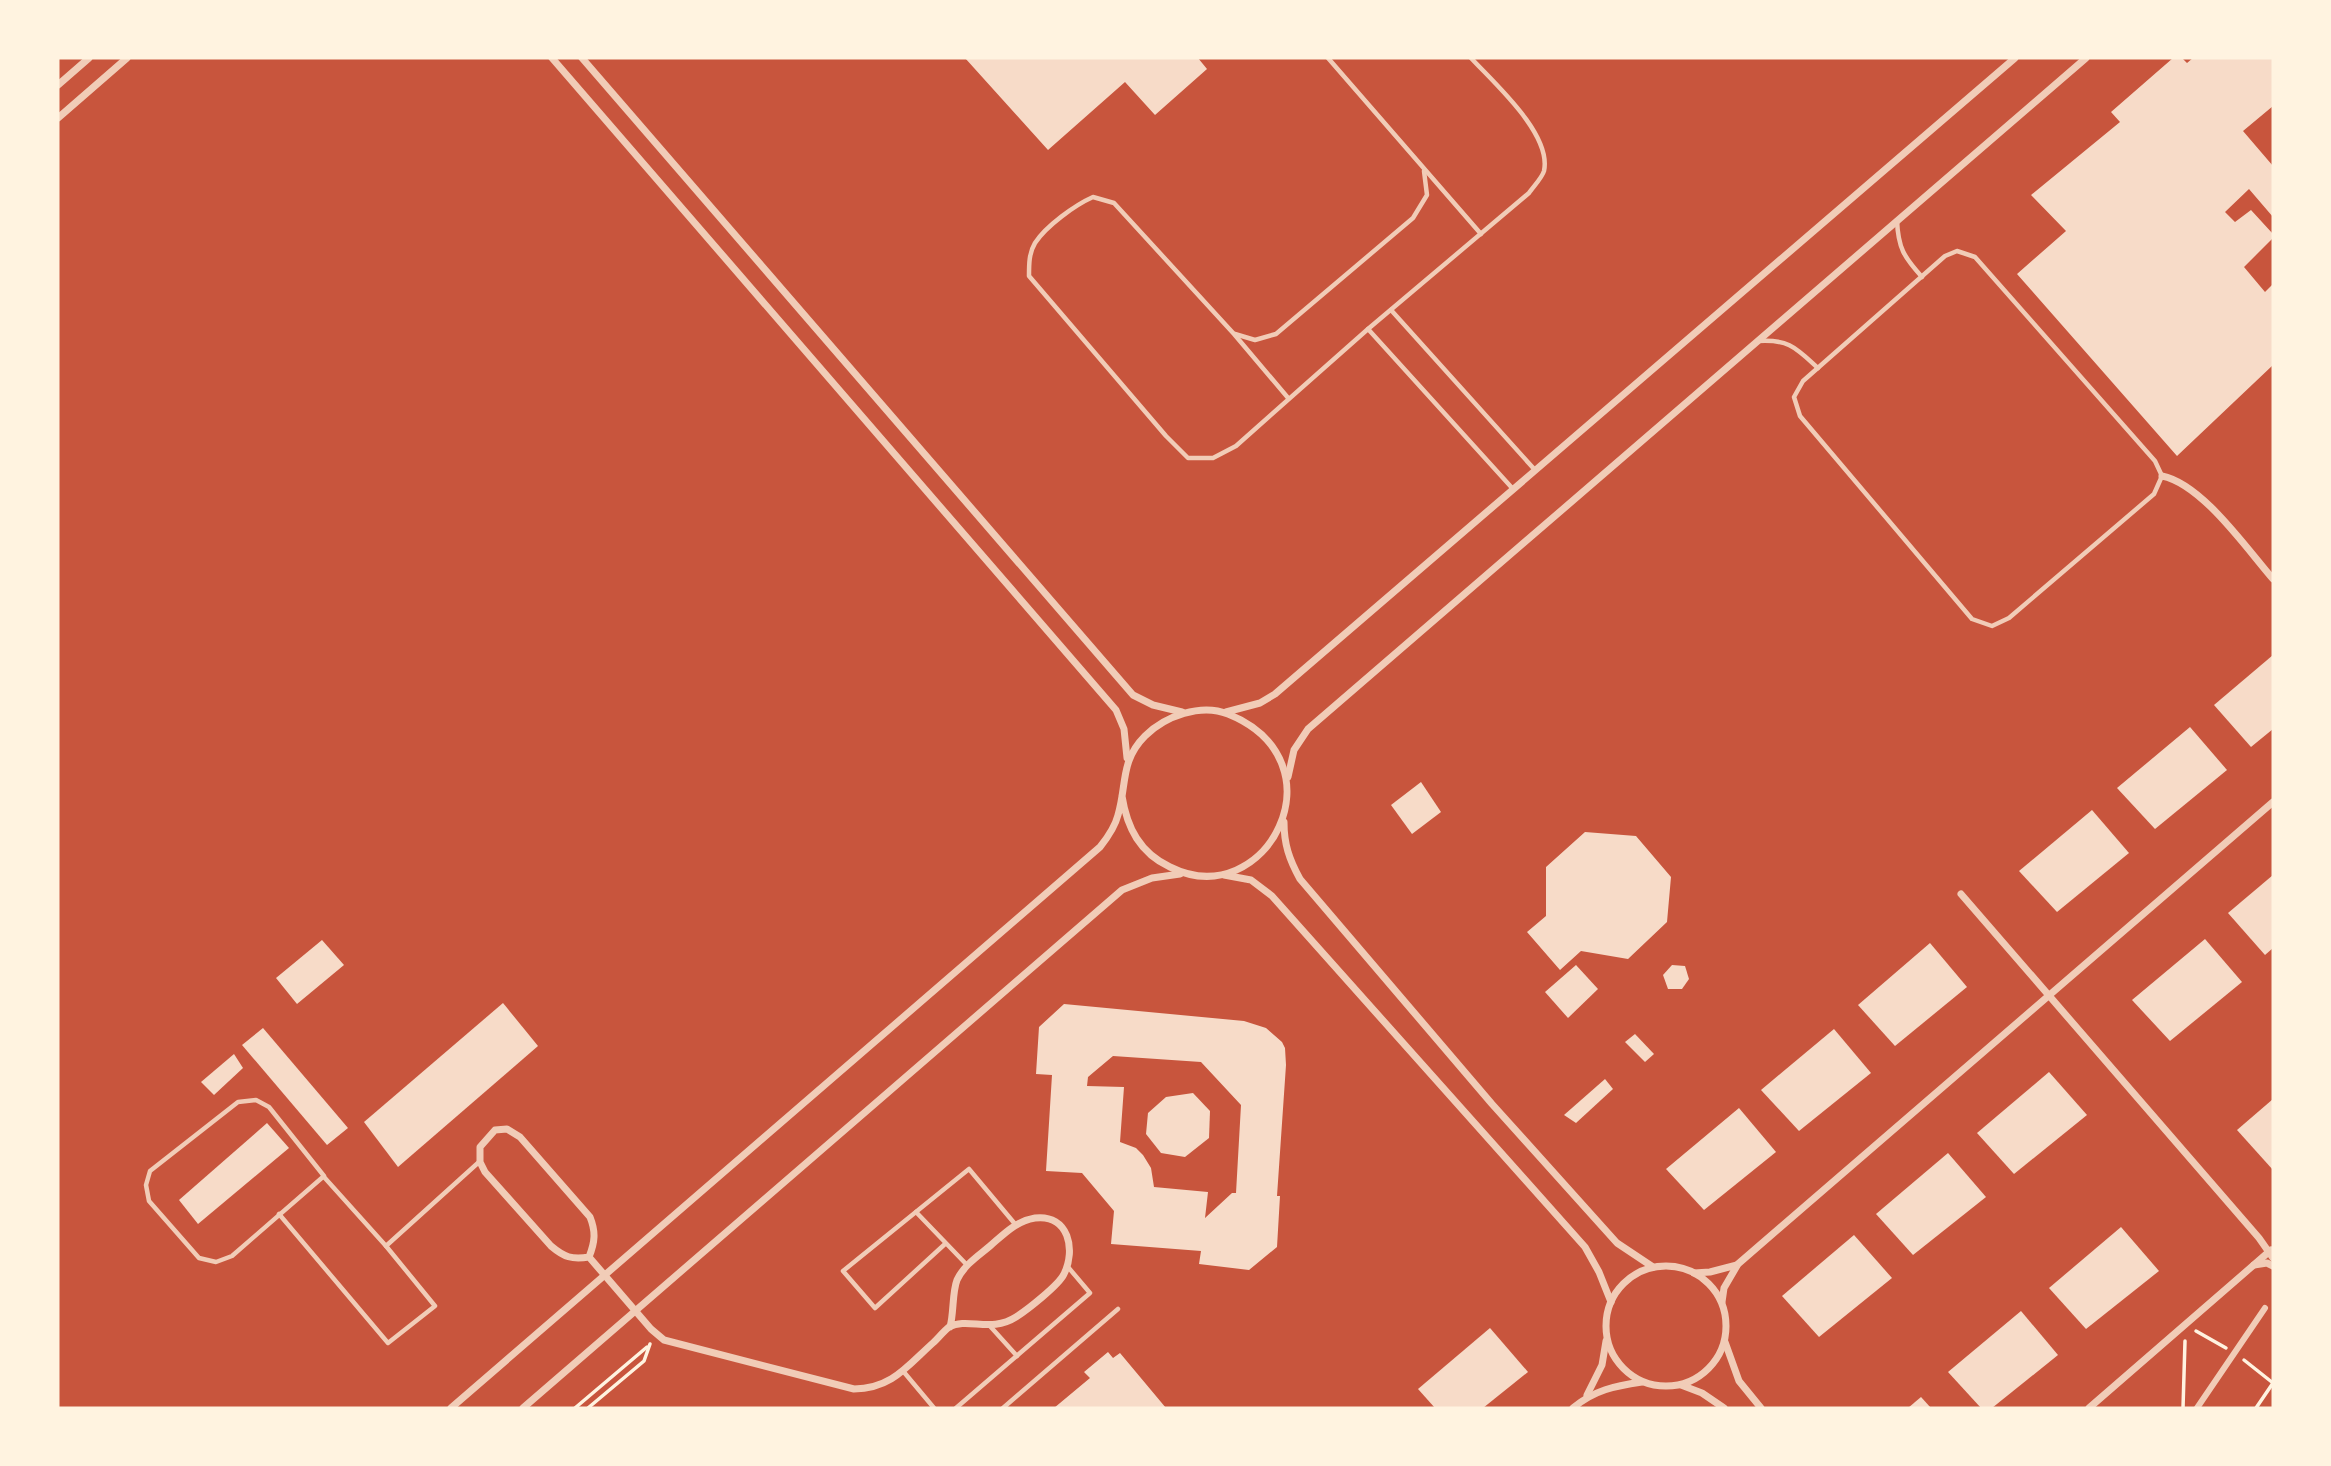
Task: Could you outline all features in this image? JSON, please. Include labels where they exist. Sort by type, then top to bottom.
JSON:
[{"type":"street","points":[[58,85],[89,58]]},
{"type":"street","points":[[58,117],[127,58]]},
{"type":"street","points":[[451,1408],[1100,847],[1108,838],[1118,817],[1127,751],[1126,739],[1116,710],[552,58]]},
{"type":"street","points":[[582,58],[1133,695],[1163,709],[1188,712],[1223,712],[1247,707],[1275,694],[2014,58]]},
{"type":"street","points":[[1653,1267],[1617,1243],[1492,1104],[1300,878],[1287,855],[1284,841],[1291,760],[1308,729],[2086,58]]},
{"type":"street","points":[[2162,476],[2176,479],[2197,494],[2273,579]]},
{"type":"street","points":[[1124,775],[1131,755],[1144,737],[1160,724],[1180,715],[1200,711]]},
{"type":"street","points":[[1223,712],[1244,721],[1263,734],[1277,752],[1285,773],[1288,795]]},
{"type":"street","points":[[1122,796],[1125,816],[1144,850],[1160,863],[1197,876]]},
{"type":"street","points":[[1762,1408],[1739,1381],[1725,1342],[1726,1322],[1722,1302],[1724,1288],[1738,1264],[2273,802]]},
{"type":"street","points":[[523,1408],[1122,891],[1141,881],[1167,874],[1220,874],[1241,867],[1260,855],[1275,838],[1284,817]]},
{"type":"street","points":[[1220,874],[1251,880],[1272,897],[1585,1247],[1611,1302]]},
{"type":"street","points":[[1961,894],[2272,1253],[2260,1260],[2089,1408]]},
{"type":"street","points":[[507,1129],[520,1137],[590,1217],[595,1231],[589,1257],[575,1260],[562,1255],[485,1172],[480,1162],[480,1147],[495,1130],[507,1129]]},
{"type":"street","points":[[589,1257],[651,1329],[664,1340],[854,1389],[880,1386],[891,1381],[950,1327],[963,1323],[998,1325],[1016,1317],[1063,1278],[1071,1245],[1065,1231],[1052,1221],[1036,1218],[1015,1224],[967,1265],[956,1282],[950,1327]]},
{"type":"street","points":[[2259,1238],[2273,1243]]},
{"type":"street","points":[[2259,1238],[2263,1249],[2260,1260]]},
{"type":"street","points":[[2250,1269],[2260,1263],[2273,1266]]},
{"type":"street","points":[[1694,1273],[1710,1272],[1738,1264]]},
{"type":"street","points":[[1582,1401],[1598,1375],[1607,1339],[1606,1320],[1611,1302],[1621,1286],[1636,1274],[1653,1267],[1674,1266],[1694,1273],[1710,1285],[1722,1302]]},
{"type":"street","points":[[2197,1408],[2265,1308]]},
{"type":"street","points":[[1607,1339],[1614,1357],[1626,1371],[1643,1382]]},
{"type":"street","points":[[1573,1408],[1591,1394],[1612,1386],[1643,1382],[1661,1386],[1681,1385],[1696,1379],[1709,1369],[1725,1342]]},
{"type":"street","points":[[1681,1385],[1702,1393],[1724,1408]]},
{"type":"lane","points":[[1328,58],[1481,234]]},
{"type":"lane","points":[[1289,399],[1234,334],[1114,204],[1093,197],[1074,206],[1035,242],[1029,257],[1029,276],[1188,458],[1213,458],[1236,446],[1368,329],[1529,193],[1544,172],[1543,147],[1530,124],[1471,58]]},
{"type":"lane","points":[[1234,334],[1255,341],[1276,334],[1413,218],[1427,195],[1424,170]]},
{"type":"lane","points":[[1897,220],[1898,241],[1906,259],[1922,277]]},
{"type":"lane","points":[[1957,251],[1976,257],[2155,461],[2162,476],[2154,494],[2009,618],[1992,626],[1972,619],[1800,416],[1794,397],[1803,381],[1818,368],[1945,256],[1957,251]]},
{"type":"lane","points":[[1391,310],[1535,470]]},
{"type":"lane","points":[[1368,329],[1514,489]]},
{"type":"lane","points":[[1757,341],[1778,340],[1794,346],[1818,368]]},
{"type":"lane","points":[[279,1214],[388,1343],[435,1306],[324,1177],[269,1107],[256,1100],[238,1102],[150,1171],[146,1185],[149,1201],[199,1258],[216,1262],[232,1256],[279,1214],[324,1177]]},
{"type":"lane","points":[[386,1246],[480,1162]]},
{"type":"lane","points":[[945,1244],[875,1308],[843,1270],[969,1169],[1015,1224]]},
{"type":"lane","points":[[916,1212],[967,1265]]},
{"type":"lane","points":[[956,1408],[1090,1293],[1067,1267]]},
{"type":"lane","points":[[1003,1408],[1118,1309]]},
{"type":"lane","points":[[989,1325],[1017,1356]]},
{"type":"lane","points":[[902,1371],[934,1408]]},
{"type":"path","points":[[2183,1408],[2185,1325],[2234,1353],[2273,1383],[2256,1408]]},
{"type":"path","points":[[575,1408],[649,1346],[645,1361],[588,1408]]},
{"type":"building","points":[[965,58],[1198,58],[1207,69],[1155,115],[1125,82],[1048,150]]},
{"type":"building","points":[[2173,58],[2182,58],[2187,63],[2193,58],[2273,58],[2273,106],[2243,131],[2273,166],[2273,217],[2249,189],[2225,212],[2235,222],[2251,210],[2273,234],[2273,238],[2244,267],[2265,292],[2273,284],[2273,365],[2177,456],[2017,274],[2066,231],[2031,195],[2120,122],[2111,112]]},
{"type":"building","points":[[2273,655],[2273,729],[2251,747],[2214,705]]},
{"type":"building","points":[[2190,727],[2227,770],[2155,829],[2117,788]]},
{"type":"building","points":[[1421,782],[1441,812],[1412,834],[1391,805]]},
{"type":"building","points":[[2092,810],[2129,853],[2057,912],[2019,871]]},
{"type":"building","points":[[1585,832],[1636,836],[1671,877],[1667,922],[1628,959],[1581,951],[1560,970],[1527,932],[1546,916],[1546,867]]},
{"type":"building","points":[[2273,875],[2273,948],[2265,955],[2228,913]]},
{"type":"building","points":[[2205,939],[2242,982],[2170,1041],[2132,1000]]},
{"type":"building","points":[[322,940],[344,965],[297,1004],[276,978]]},
{"type":"building","points":[[1930,943],[1967,987],[1895,1046],[1858,1005]]},
{"type":"building","points":[[1576,965],[1598,989],[1568,1018],[1545,992]]},
{"type":"building","points":[[1672,965],[1685,966],[1689,979],[1682,989],[1668,989],[1663,975]]},
{"type":"building","points":[[503,1003],[538,1046],[398,1167],[364,1122]]},
{"type":"building","points":[[1064,1004],[1244,1021],[1266,1028],[1282,1042],[1286,1065],[1277,1196],[1280,1196],[1277,1247],[1249,1270],[1199,1264],[1201,1251],[1111,1244],[1114,1211],[1082,1173],[1046,1171],[1052,1075],[1036,1074],[1039,1027]],"holes":[[[1113,1056],[1201,1062],[1241,1105],[1236,1193],[1232,1193],[1205,1218],[1208,1192],[1154,1187],[1151,1168],[1143,1155],[1136,1148],[1120,1142],[1124,1087],[1087,1086],[1088,1077]]]},
{"type":"building","points":[[263,1028],[348,1128],[327,1145],[242,1045]]},
{"type":"building","points":[[1834,1029],[1871,1073],[1799,1131],[1761,1090]]},
{"type":"building","points":[[1635,1034],[1654,1054],[1645,1062],[1625,1042]]},
{"type":"building","points":[[234,1054],[243,1068],[214,1095],[201,1082]]},
{"type":"building","points":[[2049,1072],[2087,1115],[2014,1174],[1977,1133]]},
{"type":"building","points":[[1605,1079],[1613,1089],[1576,1123],[1564,1115]]},
{"type":"building","points":[[1193,1093],[1210,1111],[1209,1138],[1185,1157],[1161,1153],[1146,1134],[1148,1113],[1166,1097]]},
{"type":"building","points":[[2273,1099],[2273,1170],[2237,1130]]},
{"type":"building","points":[[1739,1108],[1776,1152],[1704,1210],[1666,1169]]},
{"type":"building","points":[[267,1123],[289,1148],[198,1224],[179,1200]]},
{"type":"building","points":[[1948,1153],[1986,1197],[1913,1255],[1876,1214]]},
{"type":"building","points":[[2121,1227],[2159,1271],[2086,1329],[2049,1288]]},
{"type":"building","points":[[1854,1235],[1892,1278],[1819,1337],[1782,1296]]},
{"type":"building","points":[[2021,1311],[2058,1355],[1992,1408],[1981,1408],[1948,1372]]},
{"type":"building","points":[[1490,1328],[1528,1372],[1483,1408],[1435,1408],[1418,1389]]},
{"type":"building","points":[[1108,1352],[1113,1358],[1120,1353],[1166,1408],[1054,1408],[1090,1378],[1084,1372]]},
{"type":"building","points":[[1921,1397],[1931,1408],[1908,1408]]}]
